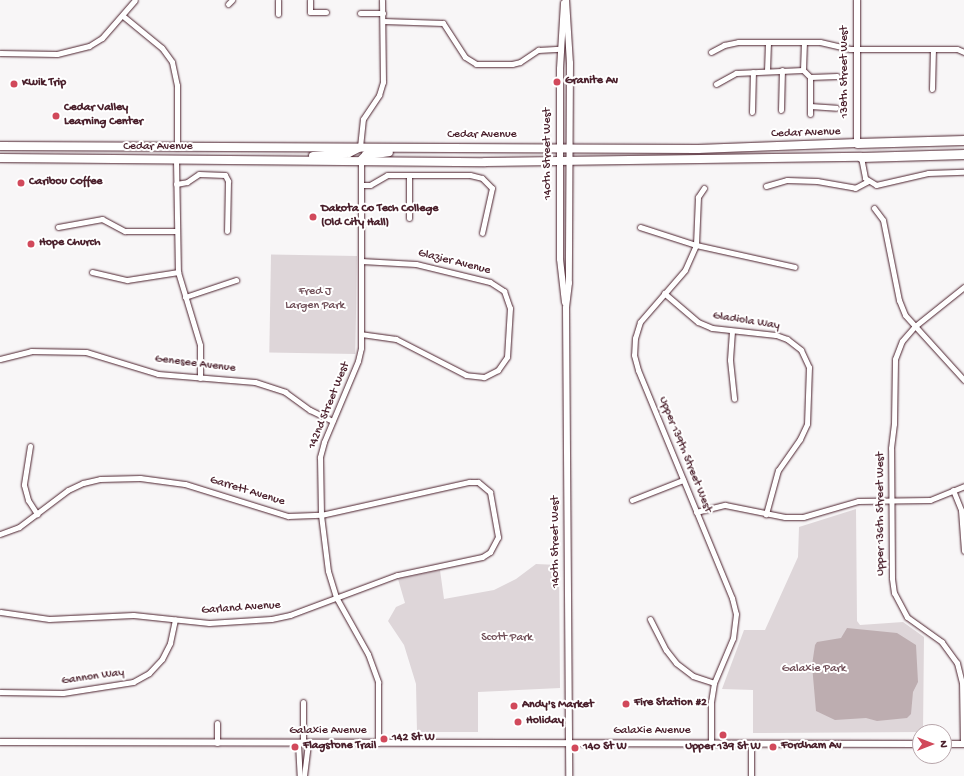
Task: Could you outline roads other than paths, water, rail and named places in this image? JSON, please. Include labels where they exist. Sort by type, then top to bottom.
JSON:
[{"type":"highway","name":"Cedar Avenue","points":[[0,146],[177,148],[415,147],[698,149],[964,140]]},
{"type":"highway","points":[[292,160],[324,154],[349,153],[360,147]]},
{"type":"highway","points":[[361,160],[372,153],[401,152],[415,147]]},
{"type":"highway","name":"Cedar Avenue","points":[[0,158],[570,161],[964,154]]},
{"type":"street","points":[[0,53],[57,54],[76,51],[102,38],[123,16],[135,0]]},
{"type":"street","points":[[278,0],[278,14]]},
{"type":"street","points":[[310,0],[310,12],[326,12]]},
{"type":"street","points":[[360,147],[363,119],[379,95],[383,82],[382,0]]},
{"type":"street","name":"140th Street West","points":[[565,0],[560,49],[559,161],[560,259],[566,308],[569,776]]},
{"type":"street","name":"140th Street West","points":[[565,0],[570,63],[569,283],[566,308]]},
{"type":"street","name":"138th Street West","points":[[857,0],[857,143]]},
{"type":"street","points":[[360,12],[383,13]]},
{"type":"street","points":[[123,16],[162,48],[172,62],[178,85],[177,148]]},
{"type":"street","points":[[383,21],[443,23],[465,56],[476,64],[512,64],[541,49],[560,49]]},
{"type":"street","points":[[711,52],[733,43],[825,43],[844,48],[957,49],[964,52]]},
{"type":"street","points":[[767,71],[768,43]]},
{"type":"street","points":[[804,44],[804,70],[810,77],[810,114]]},
{"type":"street","points":[[932,89],[933,49]]},
{"type":"street","points":[[782,70],[782,110]]},
{"type":"street","points":[[716,84],[736,72],[804,70]]},
{"type":"street","points":[[752,112],[753,72]]},
{"type":"street","points":[[810,77],[837,76]]},
{"type":"street","points":[[810,106],[836,108]]},
{"type":"street","points":[[860,157],[867,179],[876,185],[928,173],[964,172]]},
{"type":"street","points":[[176,160],[176,230],[178,272],[200,345],[200,378]]},
{"type":"street","name":"142nd Street West","points":[[361,160],[362,334],[358,361],[320,457],[321,515],[328,571],[336,597],[375,668],[378,687],[378,743]]},
{"type":"street","points":[[176,184],[187,182],[200,174],[225,175],[228,181],[227,231]]},
{"type":"street","points":[[361,185],[370,185],[388,175],[470,175],[488,182],[492,188],[482,233]]},
{"type":"street","points":[[409,176],[409,218]]},
{"type":"street","points":[[766,186],[787,180],[817,181],[855,188],[867,179]]},
{"type":"street","name":"Upper 139th Street West","points":[[704,188],[698,197],[696,245],[685,270],[640,322],[635,338],[634,355],[638,370],[732,598],[736,614],[733,638],[714,683],[711,701],[711,743]]},
{"type":"street","points":[[874,208],[883,220],[899,300],[914,327],[964,380]]},
{"type":"street","points":[[58,227],[102,219],[125,231],[176,230]]},
{"type":"street","points":[[640,227],[696,245],[795,267]]},
{"type":"street","name":"Glazier Avenue","points":[[361,261],[416,264],[490,282],[504,292],[508,299],[509,348],[507,357],[498,370],[484,377],[475,377],[396,339],[362,334]]},
{"type":"street","points":[[92,272],[127,280],[178,272]]},
{"type":"street","points":[[185,297],[236,280]]},
{"type":"street","name":"Upper 136th Street West","points":[[963,744],[962,683],[957,663],[942,642],[907,617],[894,593],[892,578],[891,500],[895,359],[902,341],[914,327],[964,287]]},
{"type":"street","name":"Gladiola Way","points":[[664,293],[698,322],[732,330],[787,339],[801,350],[809,367],[807,424],[800,439],[778,470],[766,514]]},
{"type":"street","points":[[732,330],[730,360],[734,399]]},
{"type":"street","name":"Genesee Avenue","points":[[0,359],[31,351],[86,352],[158,374],[269,384],[285,392],[310,410],[333,421]]},
{"type":"street","points":[[30,446],[24,485],[28,500],[37,514]]},
{"type":"street","name":"Garrett Avenue","points":[[0,534],[19,527],[68,490],[83,483],[100,479],[140,478],[185,484],[288,516],[321,515],[469,482],[485,486],[492,500]]},
{"type":"street","points":[[632,500],[683,480]]},
{"type":"street","points":[[696,512],[726,505],[766,514],[803,517],[844,503],[891,500],[930,500],[964,486]]},
{"type":"street","points":[[953,490],[961,510],[964,551]]},
{"type":"street","name":"Garland Avenue","points":[[0,612],[49,619],[134,615],[209,623],[271,619],[398,575],[482,556],[490,552],[498,537],[492,500]]},
{"type":"street","points":[[650,619],[666,650],[676,663],[693,676],[714,683]]},
{"type":"street","name":"Gannon Way","points":[[0,692],[63,693],[133,682],[149,673],[162,659],[170,642],[175,620]]},
{"type":"street","points":[[303,702],[304,776]]},
{"type":"street","points":[[217,723],[217,743]]},
{"type":"street","name":"Galaxie Avenue","points":[[0,742],[912,744]]},
{"type":"street","points":[[300,776],[303,743]]},
{"type":"street","points":[[750,776],[751,743]]},
{"type":"street","points":[[952,744],[963,744]]},
{"type":"place","name":"Granite Av","points":[[557,82]]},
{"type":"place","name":"Kwik Trip","points":[[14,84]]},
{"type":"place","name":"Cedar Valley Learning Center","points":[[56,116]]},
{"type":"place","name":"Caribou Coffee","points":[[21,183]]},
{"type":"place","name":"Dakota Co Tech College (Old City Hall)","points":[[313,217]]},
{"type":"place","name":"Hope Church","points":[[31,244]]},
{"type":"place","name":"Fire Station #2","points":[[626,704]]},
{"type":"place","name":"Andy's Market","points":[[514,706]]},
{"type":"place","name":"Holiday","points":[[518,722]]},
{"type":"place","name":"Upper 139 St W","points":[[723,735]]},
{"type":"place","name":"142 St W","points":[[384,739]]},
{"type":"place","name":"Flagstone Trail","points":[[295,747]]},
{"type":"place","name":"Fordham Av","points":[[773,747]]},
{"type":"place","name":"140 St W","points":[[575,748]]},
{"type":"park label","name":"Fred J Largen Park","points":[[315,300]]},
{"type":"park label","name":"Scott Park","points":[[507,639]]},
{"type":"park label","name":"Galaxie Park","points":[[814,670]]}]
